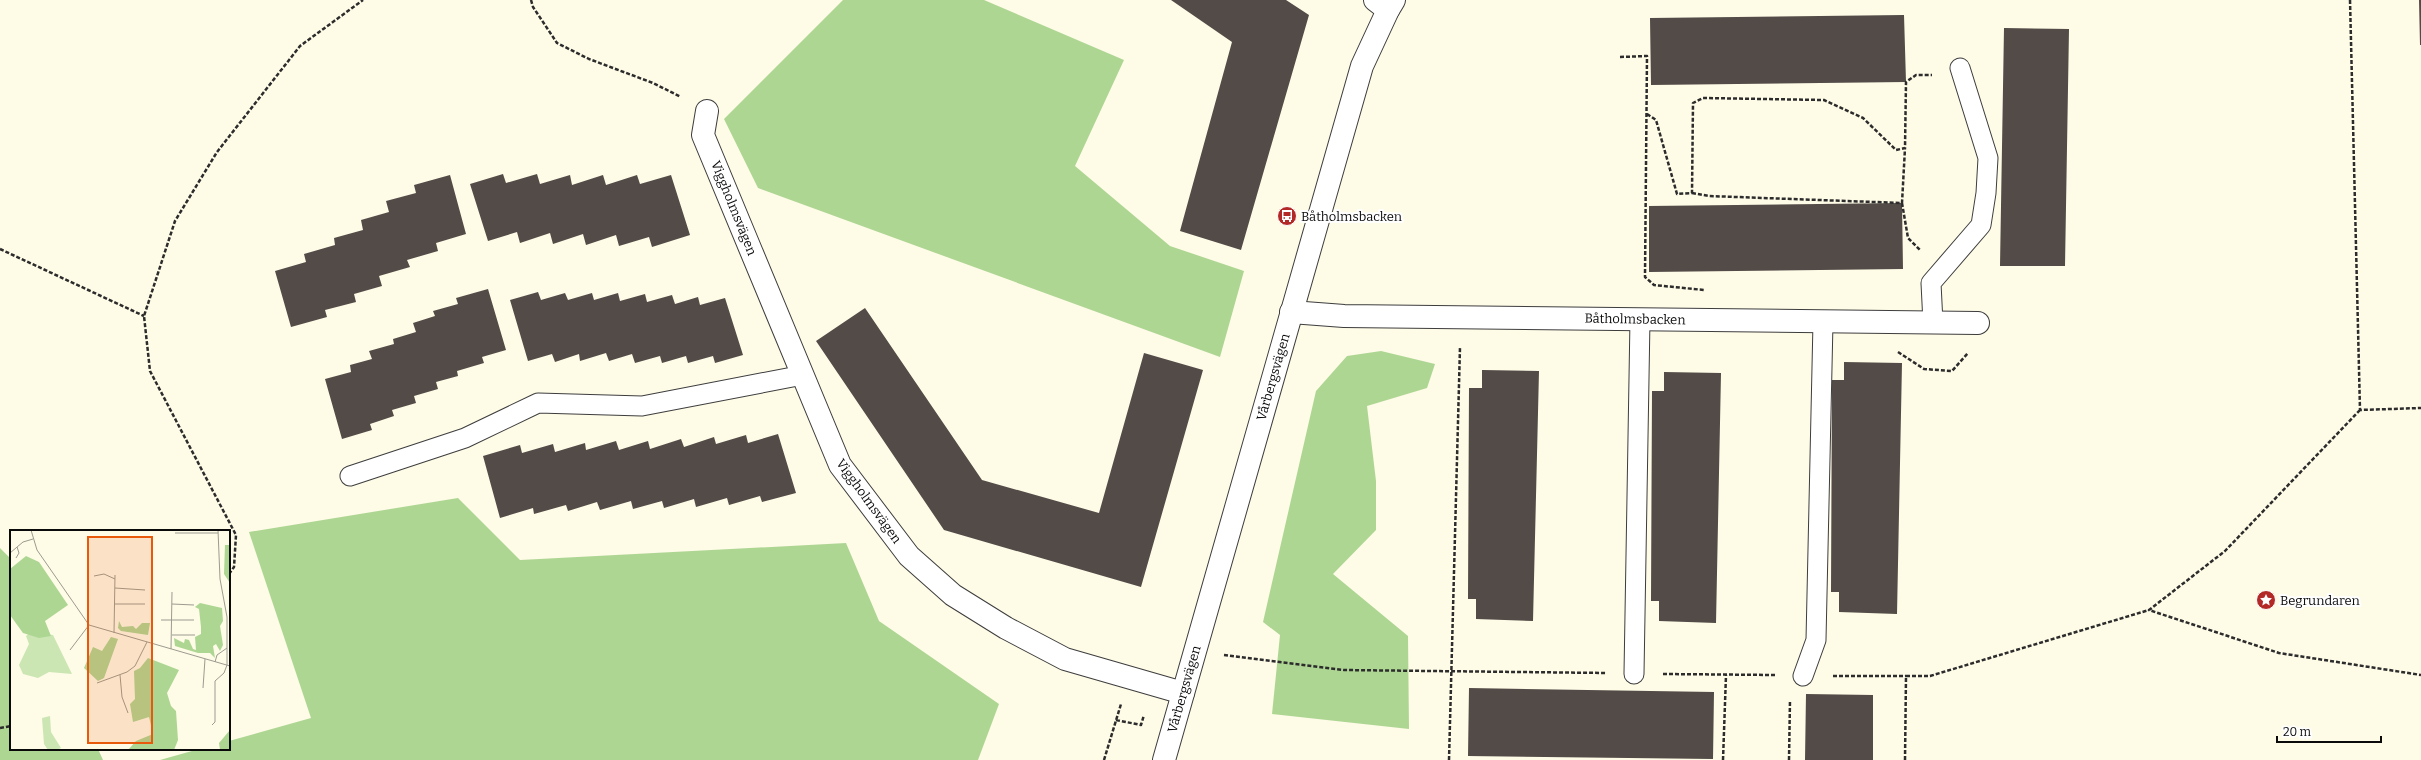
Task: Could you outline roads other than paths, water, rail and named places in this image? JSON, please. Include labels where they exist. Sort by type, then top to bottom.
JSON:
[{"type":"street","name":"Vårbergsvägen","points":[[1164,760],[1362,66],[1386,3]]},
{"type":"street","name":"Viggholmsvägen","points":[[707,111],[703,135],[840,465],[909,556],[953,595],[1006,628],[1065,659],[1183,693]]},
{"type":"street","name":"Båtholmsbacken","points":[[1291,312],[1344,316],[1978,323]]},
{"type":"lane","points":[[1933,323],[1931,283],[1981,225],[1986,193],[1988,158],[1960,68]]},
{"type":"lane","points":[[1634,674],[1640,319]]},
{"type":"lane","points":[[1803,676],[1816,640],[1822,322]]},
{"type":"lane","points":[[350,476],[464,438],[538,403],[642,406],[803,375]]},
{"type":"place","name":"Båtholmsbacken","points":[[1287,216]]},
{"type":"place","name":"Begrundaren","points":[[2266,600]]}]
